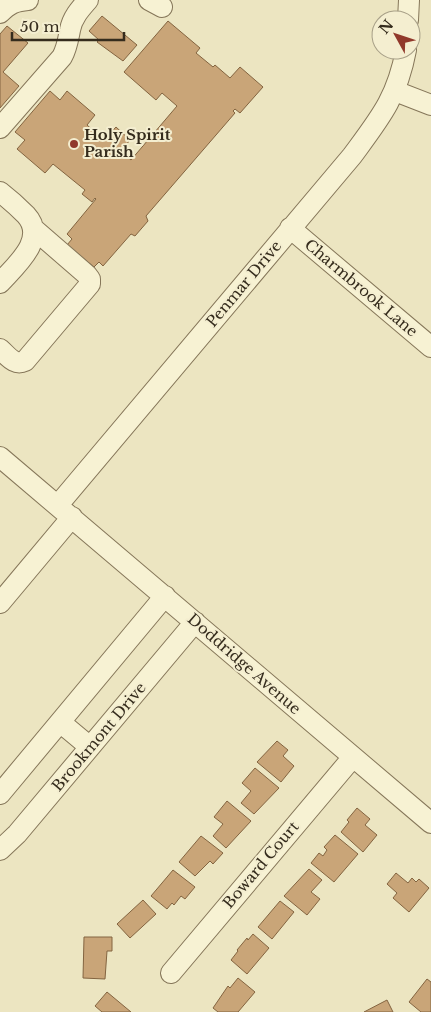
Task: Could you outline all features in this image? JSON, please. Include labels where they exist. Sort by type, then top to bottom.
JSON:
[{"type":"street","points":[[0,13],[8,5],[16,1],[28,0]]},
{"type":"street","points":[[0,128],[62,56],[67,47],[72,23],[88,0]]},
{"type":"street","name":"Penmar Drive","points":[[0,603],[65,511],[290,228],[352,156],[395,91],[404,60]]},
{"type":"street","points":[[395,91],[431,105]]},
{"type":"street","points":[[0,192],[27,216],[34,229],[90,279],[90,284],[25,361],[15,363],[0,350]]},
{"type":"street","name":"Charmbrook Lane","points":[[290,228],[431,347]]},
{"type":"street","points":[[0,283],[29,248],[34,229]]},
{"type":"street","name":"Doddridge Avenue","points":[[0,457],[431,823]]},
{"type":"street","points":[[0,794],[165,596]]},
{"type":"street","name":"Brookmont Drive","points":[[0,850],[17,834],[195,622]]},
{"type":"street","points":[[60,722],[90,747]]},
{"type":"street","name":"Boward Court","points":[[170,973],[353,757]]},
{"type":"building","points":[[102,16],[137,45],[123,61],[97,42],[99,40],[89,31]]},
{"type":"building","name":"Holy Spirit Parish","points":[[168,21],[200,48],[196,53],[213,67],[215,65],[230,78],[240,67],[263,87],[240,113],[235,109],[233,111],[235,113],[146,216],[148,221],[135,236],[131,234],[103,266],[99,262],[94,267],[67,245],[72,239],[67,234],[96,199],[92,202],[82,194],[85,190],[53,164],[45,173],[17,149],[25,140],[15,132],[50,91],[60,100],[67,91],[95,115],[87,125],[104,140],[116,127],[130,140],[121,151],[131,160],[177,106],[162,93],[156,100],[124,72]]},
{"type":"building","points":[[7,26],[28,43],[3,72],[19,86],[0,108],[0,34]]},
{"type":"building","points":[[277,741],[288,750],[283,756],[294,766],[281,782],[257,762]]},
{"type":"building","points":[[255,768],[279,788],[254,814],[241,803],[251,791],[242,783]]},
{"type":"building","points":[[227,801],[251,821],[226,848],[213,836],[223,824],[214,817]]},
{"type":"building","points":[[357,808],[370,819],[365,825],[377,835],[363,852],[341,832],[349,822],[347,820]]},
{"type":"building","points":[[335,835],[358,854],[334,882],[311,863],[319,853],[323,856],[327,850],[324,847]]},
{"type":"building","points":[[201,836],[223,853],[213,864],[210,861],[195,876],[179,862]]},
{"type":"building","points":[[309,869],[322,880],[311,892],[320,899],[307,915],[284,896]]},
{"type":"building","points":[[173,870],[195,887],[185,899],[181,896],[174,905],[172,903],[167,909],[151,896]]},
{"type":"building","points":[[396,873],[408,883],[412,878],[416,882],[419,879],[429,888],[409,912],[393,898],[397,893],[387,884]]},
{"type":"building","points":[[143,900],[156,914],[130,938],[117,924]]},
{"type":"building","points":[[280,901],[294,912],[272,939],[258,927]]},
{"type":"building","points":[[253,934],[269,948],[247,974],[231,960],[247,938],[248,940]]},
{"type":"building","points":[[84,937],[112,937],[112,951],[107,951],[105,979],[83,978]]},
{"type":"building","points":[[238,978],[255,992],[238,1012],[218,1012],[213,1008],[228,986],[230,988]]},
{"type":"building","points":[[427,979],[431,982],[431,1012],[421,1012],[409,1002]]},
{"type":"building","points":[[107,992],[131,1012],[102,1012],[95,1006]]},
{"type":"building","points":[[387,1000],[393,1012],[364,1012]]},
{"type":"place","name":"Holy Spirit Parish","points":[[74,144]]}]
